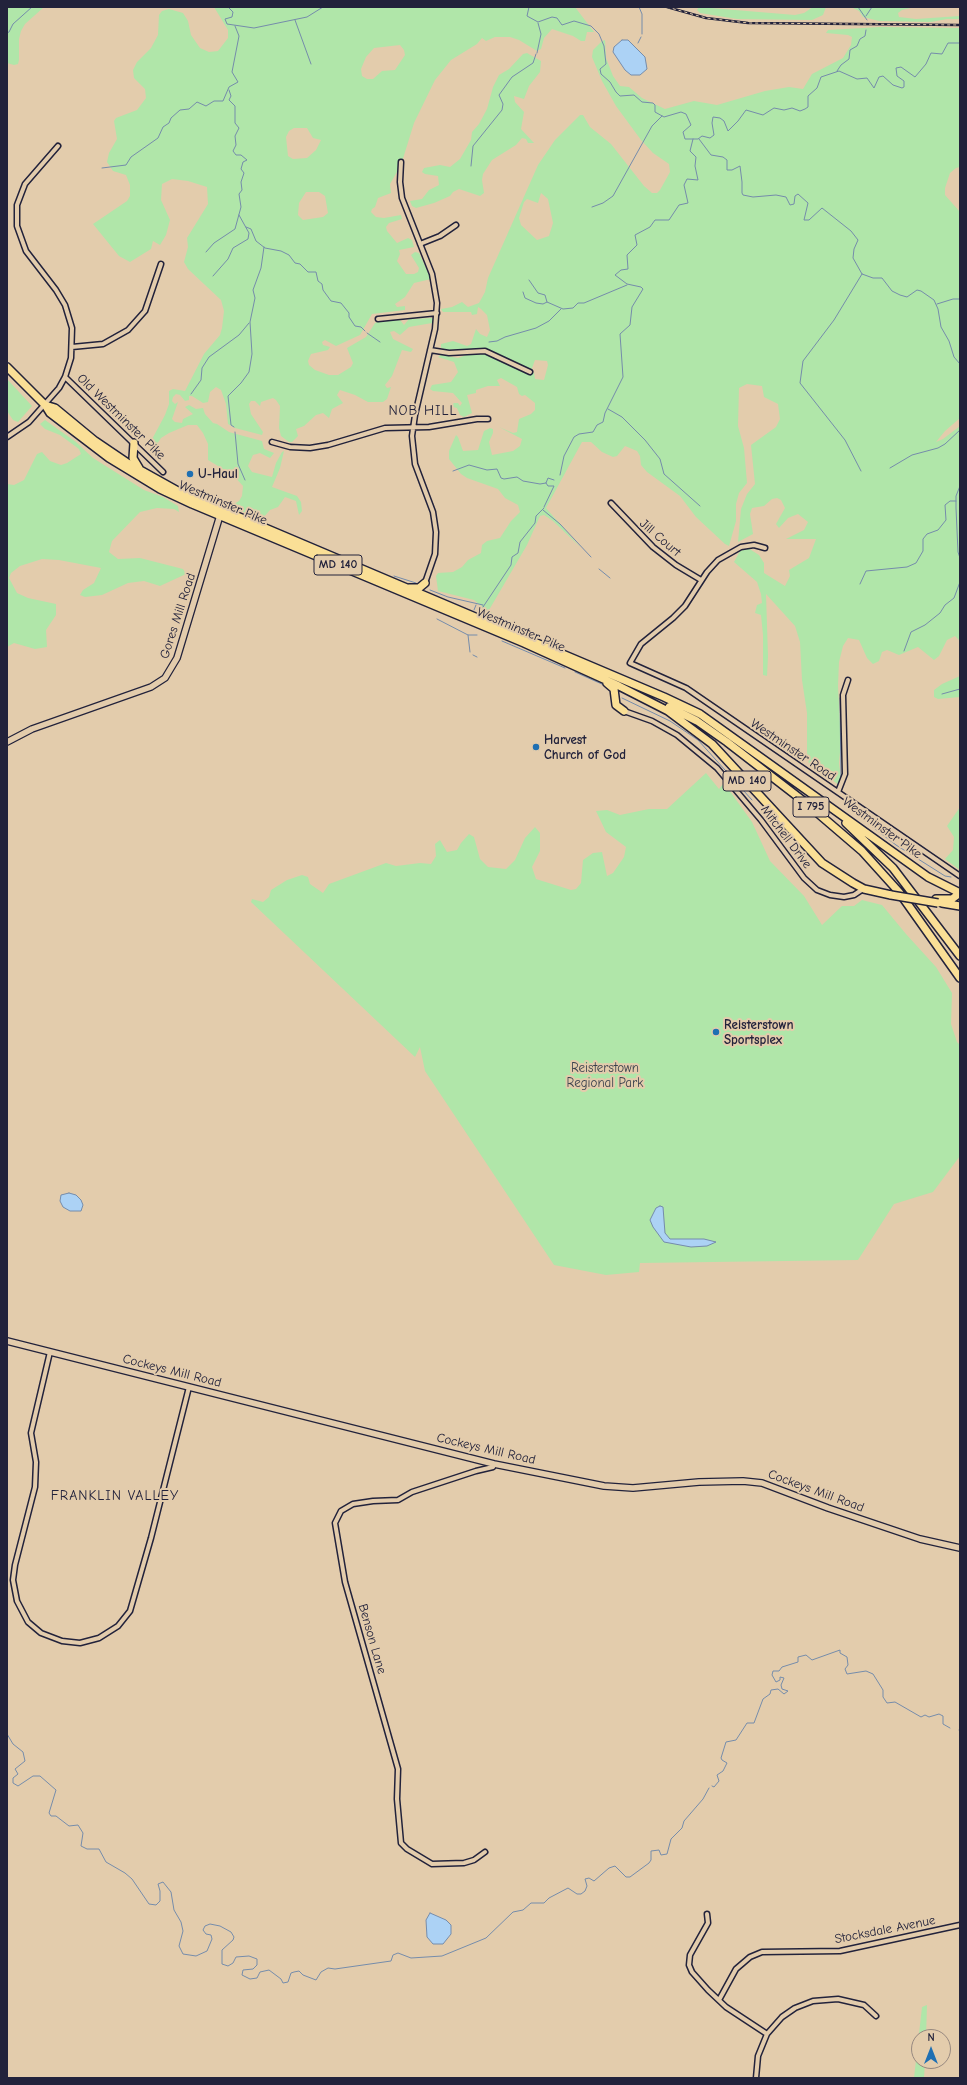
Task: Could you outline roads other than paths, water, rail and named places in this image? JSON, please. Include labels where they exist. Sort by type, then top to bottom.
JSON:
[{"type":"highway","name":"Westminster Pike","points":[[7,367],[45,404],[50,413],[123,467],[176,497],[221,513],[434,599],[685,707],[713,723],[928,876],[960,893]]},
{"type":"highway","name":"Westminster Pike","points":[[45,404],[55,408],[95,441],[140,470],[221,513],[518,640],[619,686],[668,711],[701,734],[722,754],[822,863],[841,877],[864,889],[960,906]]},
{"type":"highway","points":[[134,443],[134,458],[140,470]]},
{"type":"highway","points":[[407,588],[419,588],[425,583],[427,591],[434,599]]},
{"type":"highway","points":[[601,678],[614,689],[615,704],[618,708],[624,711]]},
{"type":"highway","name":"I 795","points":[[619,686],[683,713],[709,729],[766,771],[845,836],[874,863],[899,892],[960,978]]},
{"type":"highway","name":"I 795","points":[[770,765],[850,826],[880,853],[960,956]]},
{"type":"highway","points":[[937,901],[952,899],[960,893]]},
{"type":"street","points":[[7,437],[21,430],[59,388],[65,377],[72,347],[72,328],[65,305],[56,290],[26,251],[17,226],[17,205],[25,184],[58,146]]},
{"type":"street","points":[[401,162],[400,182],[402,198],[435,284],[437,313],[413,426],[412,445],[415,464],[433,512],[436,532],[435,554],[425,583]]},
{"type":"street","points":[[420,244],[440,236],[456,226]]},
{"type":"street","points":[[72,347],[103,344],[128,330],[145,311],[162,264]]},
{"type":"street","points":[[378,319],[437,313]]},
{"type":"street","points":[[430,350],[449,353],[485,351],[530,372]]},
{"type":"street","name":"Old Westminster Pike","points":[[65,377],[163,472]]},
{"type":"street","points":[[272,442],[290,447],[310,448],[328,445],[393,426],[446,426],[477,419],[488,420]]},
{"type":"street","name":"Jill Court","points":[[611,503],[653,547],[676,565],[701,580]]},
{"type":"street","name":"Gores Mill Road","points":[[7,742],[32,729],[151,687],[165,678],[177,658],[221,513]]},
{"type":"street","points":[[701,580],[718,560],[733,550],[749,545],[765,548]]},
{"type":"street","name":"Westminster Road","points":[[701,580],[685,606],[641,644],[630,662],[686,688],[960,876]]},
{"type":"street","points":[[838,792],[845,774],[843,695],[848,680]]},
{"type":"street","name":"Mitchell Drive","points":[[624,711],[665,728],[688,743],[710,762],[745,800],[810,884],[824,893],[836,897],[849,896],[864,889]]},
{"type":"street","name":"Cockeys Mill Road","points":[[7,1341],[494,1464],[604,1486],[624,1488],[706,1482],[742,1481],[762,1483],[828,1508],[920,1539],[960,1548]]},
{"type":"street","points":[[50,1352],[31,1433],[36,1462],[35,1487],[15,1565],[13,1580],[16,1601],[28,1622],[41,1633],[62,1641],[80,1643],[99,1638],[118,1626],[130,1611],[148,1552],[189,1387]]},
{"type":"street","name":"Benson Lane","points":[[485,1852],[474,1860],[464,1863],[432,1864],[407,1849],[401,1843],[397,1799],[398,1769],[345,1582],[335,1523],[341,1511],[353,1504],[373,1501],[398,1500],[412,1492],[493,1467],[494,1464]]},
{"type":"street","points":[[707,1914],[708,1923],[691,1950],[689,1965],[697,1979],[719,2000],[768,2034]]},
{"type":"street","name":"Stocksdale Avenue","points":[[719,2000],[736,1969],[750,1957],[762,1952],[840,1951],[960,1925]]},
{"type":"street","points":[[756,2078],[758,2056],[768,2034],[789,2012],[813,2001],[838,1999],[864,2005],[876,2016]]},
{"type":"water","points":[[622,40],[628,40],[645,57],[647,69],[640,75],[631,75],[625,70],[613,52],[614,47]]},
{"type":"water","points":[[69,1193],[76,1195],[81,1200],[83,1205],[81,1211],[70,1211],[63,1207],[60,1201],[61,1195]]},
{"type":"water","points":[[660,1206],[663,1207],[665,1233],[670,1239],[704,1239],[716,1242],[707,1246],[691,1247],[664,1242],[653,1227],[650,1220],[656,1208]]},
{"type":"water","points":[[430,1913],[446,1920],[451,1925],[451,1934],[443,1944],[433,1944],[427,1937],[426,1920]]},
{"type":"waterway","points":[[7,33],[13,24],[32,7]]},
{"type":"waterway","points":[[228,7],[233,12],[232,17],[225,19],[227,24],[254,28],[307,17],[323,7]]},
{"type":"waterway","points":[[529,7],[527,16],[538,22],[552,17],[557,18],[562,25],[574,21],[591,26],[599,34],[604,46],[606,64],[600,69],[601,74],[610,82],[620,96],[634,95],[642,102],[653,103],[655,105],[655,112],[664,117],[681,112],[686,114],[691,125],[683,132],[685,139],[698,139],[702,136],[710,138],[714,135],[712,123],[713,117],[720,118],[724,121],[728,131],[746,110],[763,115],[774,108],[784,110],[792,108],[800,111],[805,109],[808,107],[808,96],[817,88],[821,77],[839,71],[857,79],[867,78],[874,88],[879,77],[883,76],[893,85],[902,88],[904,87],[904,81],[897,76],[896,68],[901,67],[915,77],[926,64],[931,53],[942,54],[948,43],[960,43]]},
{"type":"waterway","points":[[639,7],[642,14],[642,34]]},
{"type":"waterway","points":[[858,7],[867,20]]},
{"type":"waterway","points":[[866,16],[872,7]]},
{"type":"waterway","points":[[295,20],[311,64]]},
{"type":"waterway","points":[[537,53],[541,34],[538,23]]},
{"type":"waterway","points":[[102,168],[126,165],[131,157],[158,138],[163,127],[169,123],[171,118],[180,110],[189,109],[197,102],[206,106],[214,101],[223,101],[229,87],[238,82],[232,72],[239,36],[235,26]]},
{"type":"waterway","points":[[837,71],[841,65],[849,59],[850,50],[857,46],[860,39],[865,36],[866,30]]},
{"type":"waterway","points":[[638,43],[641,37]]},
{"type":"waterway","points":[[471,166],[473,146],[502,110],[503,104],[499,95],[512,77],[533,63],[536,54]]},
{"type":"waterway","points":[[206,252],[214,243],[235,229],[241,207],[239,194],[242,190],[241,182],[244,173],[241,169],[243,162],[247,160],[241,155],[236,155],[233,151],[236,145],[235,136],[239,128],[235,123],[235,106],[229,100],[231,96],[229,90]]},
{"type":"waterway","points":[[592,207],[603,203],[613,196],[652,126],[662,116]]},
{"type":"waterway","points":[[560,475],[564,456],[574,437],[579,434],[593,432],[597,425],[603,422],[605,413],[623,377],[620,334],[630,325],[632,307],[643,289],[641,287],[627,284],[615,275],[621,270],[628,269],[627,255],[637,245],[635,235],[650,227],[655,220],[669,220],[679,205],[688,203],[684,185],[687,179],[698,180],[695,166],[696,157],[690,151],[693,139]]},
{"type":"waterway","points":[[699,139],[711,155],[723,157],[727,160],[727,170],[732,170],[740,166],[743,195],[753,197],[776,195],[786,197],[790,205],[794,204],[795,196],[798,194],[808,203],[804,220],[809,220],[822,208],[851,231],[858,240],[854,249],[853,258],[862,274],[873,278],[882,278],[892,291],[900,295],[907,297],[917,290],[934,300],[938,309],[941,327],[949,341],[954,357],[960,364]]},
{"type":"waterway","points":[[213,276],[228,259],[233,248],[248,239],[249,233],[239,215]]},
{"type":"waterway","points":[[246,227],[251,229],[256,241],[265,248],[281,251],[289,255],[295,263],[300,264],[308,272],[316,272],[318,281],[322,284],[323,290],[331,301],[341,303],[349,313],[349,317],[355,326],[361,327],[365,331]]},
{"type":"waterway","points":[[234,427],[231,425],[228,396],[241,383],[249,372],[252,354],[250,322],[255,298],[253,290],[261,268],[264,247]]},
{"type":"waterway","points":[[861,471],[845,440],[800,383],[803,361],[834,320],[862,274]]},
{"type":"waterway","points":[[529,280],[538,293],[545,295],[547,302]]},
{"type":"waterway","points":[[523,292],[525,298],[536,303],[543,304],[547,302],[563,309],[573,308],[578,303],[584,303],[627,285]]},
{"type":"waterway","points":[[937,304],[953,299],[960,299]]},
{"type":"waterway","points":[[489,342],[497,341],[505,337],[536,328],[549,321],[561,309]]},
{"type":"waterway","points":[[191,394],[201,380],[202,368],[209,357],[239,335],[249,323]]},
{"type":"waterway","points":[[367,333],[380,342]]},
{"type":"waterway","points":[[608,409],[622,417],[645,440],[660,459],[664,474],[700,506]]},
{"type":"waterway","points":[[890,468],[912,455],[938,448],[945,444],[960,430]]},
{"type":"waterway","points":[[235,432],[238,464],[245,480]]},
{"type":"waterway","points":[[453,471],[469,465],[487,470],[497,469],[501,478],[504,479],[517,477],[523,481],[540,484],[546,483],[548,478],[554,480]]},
{"type":"waterway","points":[[544,507],[554,486],[548,486],[546,483]]},
{"type":"waterway","points":[[960,486],[956,496],[958,552],[960,558]]},
{"type":"waterway","points":[[860,584],[866,571],[907,567],[916,563],[923,551],[923,539],[927,534],[938,530],[946,520],[945,505],[950,501],[956,501]]},
{"type":"waterway","points":[[483,607],[511,565],[512,557],[518,553],[520,542],[535,523],[536,516],[544,508]]},
{"type":"waterway","points":[[543,510],[560,524],[591,557]]},
{"type":"waterway","points":[[599,569],[610,578]]},
{"type":"waterway","points":[[394,576],[416,583]]},
{"type":"waterway","points":[[904,651],[911,632],[925,625],[940,613],[945,605],[954,598],[960,582]]},
{"type":"waterway","points":[[430,590],[448,597],[483,605]]},
{"type":"waterway","points":[[474,610],[476,605]]},
{"type":"waterway","points":[[483,606],[492,616],[522,631]]},
{"type":"waterway","points":[[437,619],[468,635],[477,635]]},
{"type":"waterway","points":[[468,635],[470,652]]},
{"type":"waterway","points":[[502,641],[565,668]]},
{"type":"waterway","points":[[473,655],[477,657]]},
{"type":"waterway","points":[[575,672],[604,685]]},
{"type":"waterway","points":[[942,694],[960,689]]},
{"type":"waterway","points":[[622,698],[670,721],[698,740],[752,800]]},
{"type":"waterway","points":[[840,698],[841,779]]},
{"type":"waterway","points":[[866,822],[896,845],[945,876],[951,877]]},
{"type":"waterway","points":[[712,1786],[714,1787],[719,1781],[717,1775],[723,1771],[727,1763],[721,1758],[726,1742],[736,1740],[747,1723],[754,1723],[763,1699],[770,1694],[771,1690],[778,1689],[784,1694],[788,1691],[782,1689],[781,1685],[784,1678],[780,1677],[780,1680],[776,1682],[772,1675],[773,1671],[779,1671],[782,1667],[798,1662],[798,1657],[806,1655],[812,1660],[840,1650],[840,1653],[847,1657],[848,1665],[845,1669],[847,1674],[866,1671],[873,1674],[883,1690],[883,1697],[887,1703],[895,1702],[921,1717],[925,1715],[929,1717],[939,1714],[943,1716],[943,1724],[950,1728]]},
{"type":"waterway","points":[[7,1734],[13,1744],[23,1752],[25,1761],[15,1769],[18,1774],[13,1778],[13,1783],[18,1786],[33,1776],[40,1776],[56,1790],[49,1813],[51,1816],[56,1816],[69,1826],[78,1825],[83,1833],[81,1846],[87,1849],[99,1849],[106,1862],[132,1879],[149,1904],[156,1905],[160,1901],[158,1884],[163,1882],[171,1892],[174,1910],[181,1922],[183,1931],[179,1946],[183,1954],[196,1956],[207,1951],[212,1939],[211,1935],[206,1934],[203,1930],[205,1926],[210,1924],[220,1926],[231,1932],[234,1937],[233,1940],[222,1950],[222,1964],[228,1966],[233,1963],[236,1957],[249,1956],[257,1959],[257,1965],[253,1969],[243,1970],[242,1975],[250,1979],[257,1978],[260,1972],[269,1970],[281,1979],[283,1983],[288,1982],[291,1973],[294,1972],[299,1971],[303,1975],[316,1980],[321,1972],[328,1968],[335,1969],[391,1961],[393,1955],[398,1953],[411,1958],[442,1956],[486,1938],[513,1912],[523,1910],[531,1903],[544,1903],[549,1898],[568,1888],[577,1894],[581,1894],[585,1891],[587,1886],[585,1879],[589,1878],[594,1881],[609,1868],[615,1866],[626,1877],[630,1877],[649,1863],[651,1860],[651,1851],[659,1850],[661,1855],[667,1854],[671,1839],[682,1828],[684,1821],[703,1799],[709,1788]]},
{"type":"railway","points":[[667,7],[706,18],[748,23],[960,25]]},
{"type":"place","name":"U-Haul","points":[[190,474]]},
{"type":"place","name":"Harvest Church of God","points":[[536,747]]},
{"type":"place","name":"Reisterstown Sportsplex","points":[[716,1032]]},
{"type":"district","name":"NOB HILL","points":[[423,411]]},
{"type":"district","name":"FRANKLIN VALLEY","points":[[115,1496]]},
{"type":"park label","name":"Reisterstown Regional Park","points":[[605,1076]]}]
